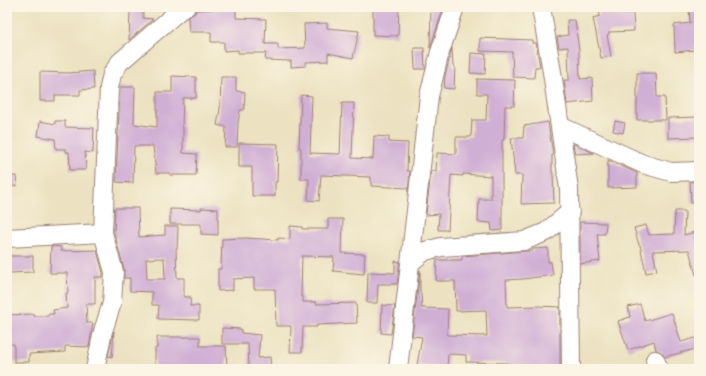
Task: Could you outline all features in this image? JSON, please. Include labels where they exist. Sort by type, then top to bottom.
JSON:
[{"type":"street","points":[[95,369],[103,331],[112,303],[114,272],[103,233],[109,88],[112,74],[120,62],[180,10],[186,7]]},
{"type":"street","points":[[398,369],[429,96],[440,52],[455,7]]},
{"type":"street","points":[[541,7],[569,190],[571,369]]},
{"type":"street","points":[[560,126],[643,164],[671,172],[699,171]]},
{"type":"street","points":[[410,263],[425,251],[442,247],[524,241],[546,232],[570,212]]},
{"type":"street","points":[[7,238],[103,233]]},
{"type":"building","points":[[132,7],[143,7],[143,18],[153,19],[129,40],[130,10],[133,10]]},
{"type":"building","points":[[222,7],[236,7],[236,18],[266,19],[265,44],[278,44],[278,49],[305,48],[304,24],[327,23],[327,28],[359,31],[353,58],[328,53],[328,61],[306,62],[306,66],[291,67],[291,61],[265,60],[266,53],[238,53],[238,50],[224,51],[224,42],[211,42],[211,32],[189,32],[188,17],[195,13],[196,10],[222,9]]},
{"type":"building","points":[[373,7],[399,7],[398,36],[373,35]]},
{"type":"building","points":[[431,7],[444,7],[430,48]]},
{"type":"building","points":[[599,7],[631,7],[633,12],[634,31],[609,32],[607,35],[611,56],[601,58],[593,18],[600,16]]},
{"type":"building","points":[[689,7],[699,7],[699,44],[695,44],[696,50],[675,52],[674,25],[690,23]]},
{"type":"building","points":[[567,20],[575,20],[579,51],[580,79],[592,78],[593,101],[567,104],[564,80],[569,80],[568,47],[559,48],[557,37],[568,35]]},
{"type":"building","points":[[480,38],[532,40],[532,43],[536,43],[540,67],[535,67],[534,78],[513,77],[512,52],[480,51]]},
{"type":"building","points":[[414,48],[424,48],[425,69],[415,69]]},
{"type":"building","points":[[452,48],[453,66],[455,67],[454,89],[444,88],[445,76]]},
{"type":"building","points":[[471,53],[486,54],[485,74],[470,73]]},
{"type":"building","points":[[93,71],[94,89],[80,90],[80,95],[55,95],[55,101],[40,101],[40,72],[68,73]]},
{"type":"building","points":[[637,73],[656,73],[657,97],[665,97],[666,120],[637,120]]},
{"type":"building","points":[[172,76],[196,77],[196,98],[183,98],[182,127],[183,153],[197,154],[196,175],[170,175],[170,173],[156,173],[153,146],[134,146],[133,183],[116,182],[120,87],[135,87],[134,124],[157,127],[157,92],[172,92]]},
{"type":"building","points":[[221,77],[236,77],[236,91],[245,92],[244,110],[240,110],[238,123],[237,147],[225,147],[226,127],[217,125],[220,109]]},
{"type":"building","points":[[477,79],[515,80],[514,106],[505,106],[504,140],[502,140],[502,230],[492,231],[491,223],[478,222],[479,199],[491,199],[491,176],[463,174],[463,176],[451,175],[448,230],[438,230],[439,214],[426,215],[431,171],[436,171],[437,153],[456,154],[456,137],[471,137],[472,120],[486,120],[487,94],[477,94]]},
{"type":"building","points":[[301,95],[312,96],[310,153],[340,154],[342,103],[354,103],[352,158],[373,159],[374,136],[389,137],[389,142],[408,143],[407,171],[410,171],[408,192],[408,188],[371,186],[371,177],[321,175],[319,201],[308,200],[309,179],[301,179],[301,148],[299,148]]},
{"type":"building","points":[[699,117],[699,137],[668,138],[668,118]]},
{"type":"building","points":[[40,121],[55,124],[55,121],[65,121],[65,127],[94,128],[93,153],[85,152],[86,170],[70,170],[69,152],[66,152],[66,149],[56,149],[55,139],[38,136]]},
{"type":"building","points":[[615,121],[625,123],[623,133],[613,131]]},
{"type":"building","points":[[548,122],[553,155],[552,173],[554,203],[521,204],[522,175],[515,175],[511,138],[523,138],[524,126]]},
{"type":"building","points":[[239,143],[278,144],[275,196],[252,196],[252,167],[239,167]]},
{"type":"building","points":[[574,144],[594,153],[575,154]]},
{"type":"building","points":[[608,160],[637,173],[637,187],[608,188]]},
{"type":"building","points":[[7,176],[16,176],[17,186],[7,187]]},
{"type":"building","points":[[690,182],[699,182],[699,203],[691,203]]},
{"type":"building","points":[[115,208],[138,208],[139,237],[165,235],[165,226],[178,226],[176,249],[177,278],[184,278],[184,297],[191,297],[190,306],[199,306],[199,320],[158,319],[159,305],[152,305],[152,292],[130,291],[130,278],[124,278],[124,269],[114,232]],"holes":[[[164,258],[165,279],[147,279],[146,259]]]},
{"type":"building","points":[[201,208],[218,209],[218,235],[201,234],[201,224],[170,224],[170,209],[201,210]]},
{"type":"building","points":[[675,211],[685,211],[684,235],[699,231],[699,275],[696,275],[689,250],[653,251],[657,271],[646,273],[640,245],[634,228],[646,225],[649,235],[674,234]]},
{"type":"building","points":[[328,219],[343,219],[342,253],[365,254],[364,274],[333,271],[334,257],[302,256],[301,297],[303,297],[303,302],[316,302],[316,304],[356,303],[357,323],[303,327],[302,352],[290,352],[291,326],[276,326],[275,289],[254,289],[254,278],[233,279],[233,290],[218,291],[218,269],[221,269],[222,239],[290,239],[290,226],[302,227],[302,229],[328,229]]},
{"type":"building","points":[[580,222],[606,223],[605,234],[597,234],[600,261],[580,264]]},
{"type":"building","points":[[51,246],[61,247],[61,251],[97,250],[103,277],[95,277],[95,304],[86,304],[87,323],[93,323],[89,347],[65,346],[65,352],[29,354],[29,362],[14,362],[14,344],[7,344],[7,315],[34,314],[34,316],[48,316],[49,314],[54,314],[53,310],[67,308],[67,273],[50,273]]},
{"type":"building","points":[[548,248],[548,262],[551,262],[553,275],[506,280],[507,307],[560,307],[560,369],[507,369],[507,363],[466,362],[466,355],[448,354],[447,369],[417,365],[422,337],[412,336],[420,270],[420,293],[422,308],[448,309],[447,335],[487,336],[486,310],[456,311],[455,281],[436,281],[437,260],[462,260],[462,256],[532,251],[533,249]]},
{"type":"building","points":[[9,256],[33,256],[33,272],[9,273]]},
{"type":"building","points":[[395,261],[400,262],[397,284],[378,284],[377,303],[367,303],[368,272],[395,273]]},
{"type":"building","points":[[640,304],[645,321],[672,313],[681,342],[699,337],[699,348],[665,357],[661,352],[656,350],[654,341],[628,350],[618,321],[630,317],[628,307]]},
{"type":"building","points":[[382,305],[395,306],[391,334],[381,333]]},
{"type":"building","points":[[222,328],[241,329],[241,333],[260,335],[258,358],[270,357],[271,369],[249,369],[248,344],[222,344]]},
{"type":"building","points":[[114,331],[112,357],[108,356]]},
{"type":"building","points":[[157,337],[200,337],[200,346],[226,346],[227,369],[155,369],[155,348],[157,348]]}]
